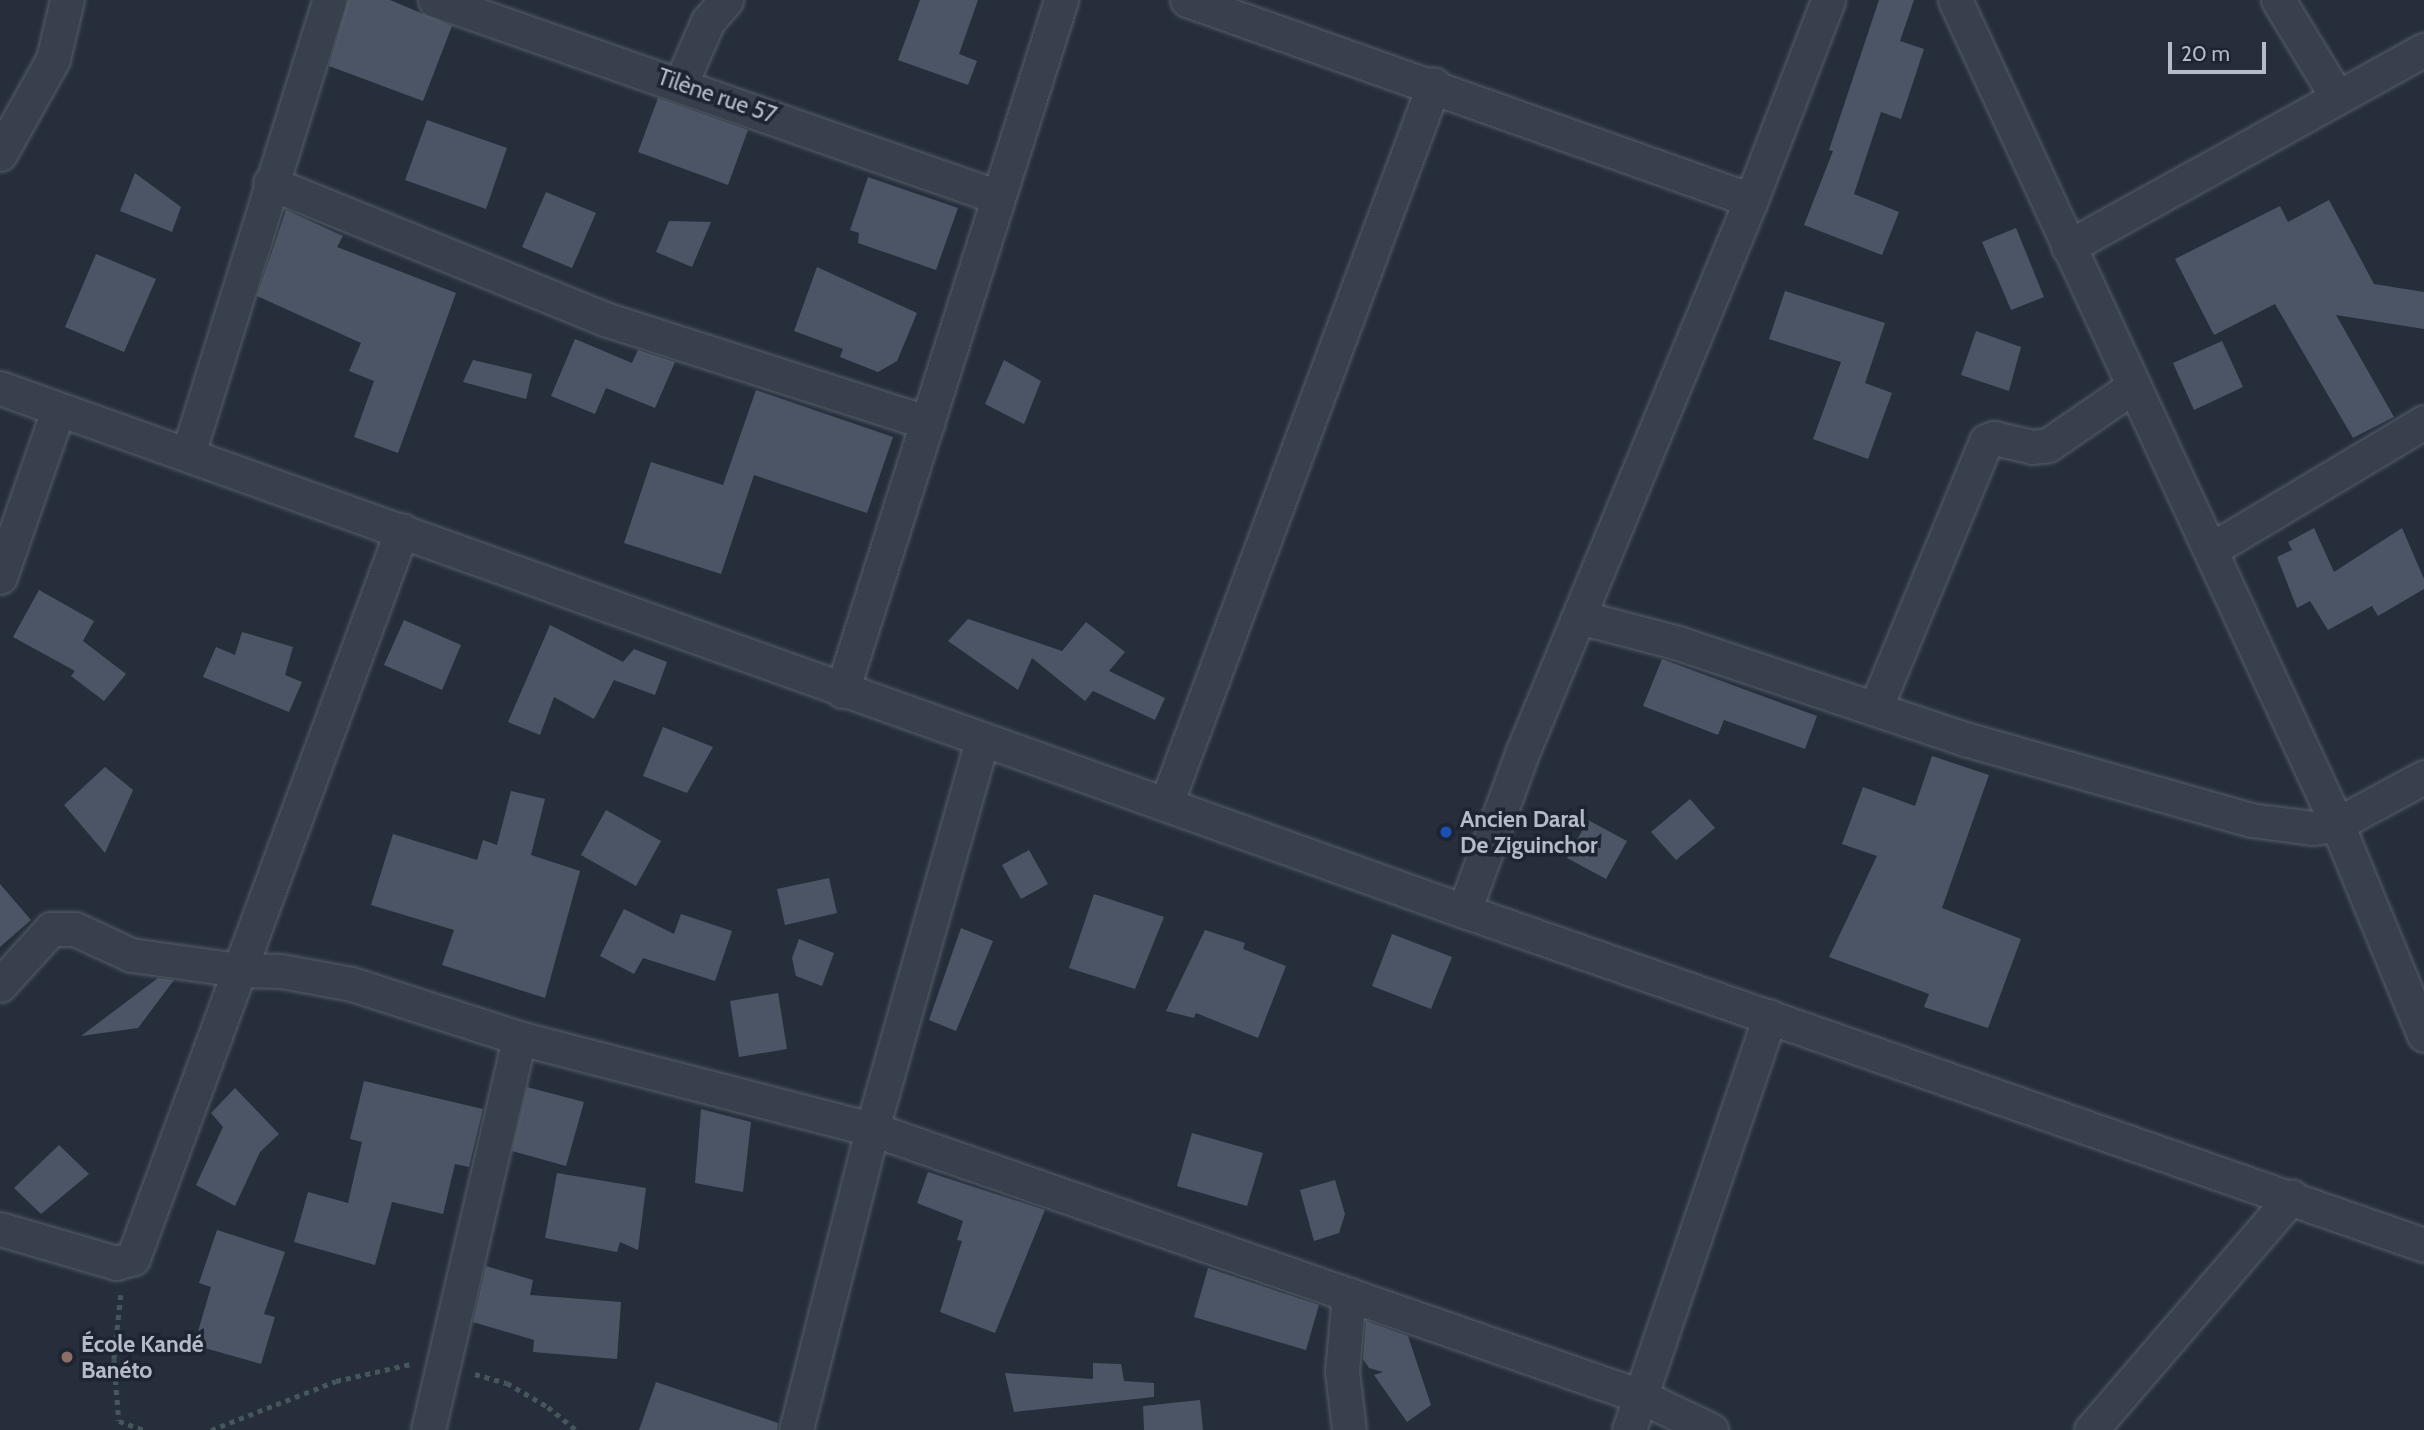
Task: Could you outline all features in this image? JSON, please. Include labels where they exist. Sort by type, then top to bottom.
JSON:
[{"type":"street","points":[[0,154],[53,59],[68,0]]},
{"type":"street","points":[[188,454],[329,0]]},
{"type":"street","name":"Tilène rue 57","points":[[435,0],[681,83],[998,197]]},
{"type":"street","points":[[681,83],[708,21],[726,0]]},
{"type":"street","points":[[842,691],[1060,0]]},
{"type":"street","points":[[1187,0],[1434,85],[1751,200]]},
{"type":"street","points":[[1464,912],[1522,751],[1751,200],[1828,0]]},
{"type":"street","points":[[1955,0],[2068,247],[2213,550],[2337,824],[2424,1035]]},
{"type":"street","points":[[2278,0],[2337,97]]},
{"type":"street","points":[[2068,247],[2424,50]]},
{"type":"street","points":[[1166,804],[1434,85]]},
{"type":"street","points":[[270,183],[604,319],[928,423]]},
{"type":"street","points":[[1875,709],[1986,440],[2032,447],[2048,445],[2134,386]]},
{"type":"street","points":[[0,388],[1464,912],[2292,1196],[2424,1245]]},
{"type":"street","points":[[0,578],[58,410]]},
{"type":"street","points":[[2213,550],[2424,422]]},
{"type":"street","points":[[0,1229],[116,1263],[130,1260],[402,530]]},
{"type":"street","points":[[1579,617],[1678,643],[1875,709],[2251,820],[2313,828],[2337,824],[2424,777]]},
{"type":"street","points":[[796,1430],[872,1129],[982,740]]},
{"type":"street","points":[[0,985],[51,929],[75,929],[131,955],[239,970],[281,971],[352,984],[519,1038],[872,1129],[1640,1396],[1711,1430]]},
{"type":"street","points":[[1629,1430],[1770,1016]]},
{"type":"street","points":[[428,1430],[519,1038]]},
{"type":"street","points":[[2091,1430],[2292,1196]]},
{"type":"street","points":[[1349,1294],[1342,1371],[1349,1430]]},
{"type":"path","points":[[130,1260],[116,1319],[114,1360],[119,1421],[144,1430]]},
{"type":"path","points":[[211,1430],[378,1368],[402,1363],[444,1366],[507,1383],[548,1407],[576,1430]]},
{"type":"building","points":[[348,0],[390,0],[452,26],[423,101],[329,66]]},
{"type":"building","points":[[920,0],[978,0],[959,54],[977,61],[968,85],[898,60]]},
{"type":"building","points":[[1879,0],[1914,0],[1900,41],[1924,49],[1901,119],[1881,112],[1854,194],[1899,212],[1882,255],[1804,225],[1833,151],[1829,150]]},
{"type":"building","points":[[658,98],[748,130],[728,185],[638,152]]},
{"type":"building","points":[[427,120],[507,148],[486,209],[405,180]]},
{"type":"building","points":[[135,173],[181,207],[172,232],[120,211]]},
{"type":"building","points":[[868,177],[958,208],[936,270],[858,243],[859,233],[850,230]]},
{"type":"building","points":[[546,192],[596,213],[572,268],[522,247]]},
{"type":"building","points":[[2329,200],[2374,284],[2424,292],[2424,329],[2336,315],[2394,417],[2353,438],[2275,304],[2214,335],[2175,259],[2280,206],[2288,222]]},
{"type":"building","points":[[286,210],[343,236],[337,247],[456,293],[398,453],[354,437],[374,381],[349,371],[361,343],[257,296]]},
{"type":"building","points":[[669,221],[711,222],[692,267],[656,252]]},
{"type":"building","points":[[2016,228],[2044,297],[2011,310],[1982,242]]},
{"type":"building","points":[[96,254],[156,279],[124,352],[65,327]]},
{"type":"building","points":[[817,267],[917,313],[897,361],[878,372],[840,357],[843,349],[794,331]]},
{"type":"building","points":[[1785,291],[1885,323],[1865,383],[1892,393],[1868,459],[1813,439],[1841,362],[1769,339]]},
{"type":"building","points":[[1976,331],[2021,347],[2009,391],[1961,375]]},
{"type":"building","points":[[575,339],[632,363],[638,350],[675,362],[655,408],[606,388],[595,414],[551,396]]},
{"type":"building","points":[[2222,341],[2243,387],[2194,410],[2173,363]]},
{"type":"building","points":[[473,360],[532,374],[526,399],[463,382]]},
{"type":"building","points":[[1004,360],[1041,381],[1024,424],[985,404]]},
{"type":"building","points":[[756,390],[893,437],[867,513],[754,475],[721,574],[624,543],[651,462],[723,485]]},
{"type":"building","points":[[2314,528],[2334,572],[2402,528],[2424,579],[2424,589],[2378,616],[2372,606],[2328,630],[2310,601],[2297,608],[2277,557],[2292,550],[2288,542]]},
{"type":"building","points":[[39,590],[94,621],[83,641],[126,674],[104,701],[71,676],[75,671],[13,637]]},
{"type":"building","points":[[968,619],[1062,651],[1086,622],[1125,652],[1109,671],[1165,698],[1155,720],[1093,691],[1085,701],[1032,658],[1018,690],[948,641]]},
{"type":"building","points":[[404,620],[461,645],[442,690],[384,665]]},
{"type":"building","points":[[550,625],[623,662],[634,649],[667,662],[655,695],[614,680],[594,719],[554,697],[540,735],[508,722]]},
{"type":"building","points":[[242,632],[293,647],[285,675],[302,682],[289,712],[203,677],[216,647],[235,655]]},
{"type":"building","points":[[1662,659],[1817,716],[1805,749],[1724,720],[1718,735],[1643,706]]},
{"type":"building","points":[[663,727],[713,747],[687,793],[643,776]]},
{"type":"building","points":[[1932,756],[1989,775],[1942,908],[2021,939],[1988,1028],[1924,1007],[1929,994],[1829,957],[1877,856],[1842,844],[1863,787],[1915,806]]},
{"type":"building","points":[[105,767],[133,790],[105,853],[64,805]]},
{"type":"building","points":[[511,791],[545,799],[531,855],[580,871],[545,998],[442,965],[454,930],[371,905],[393,834],[477,860],[483,840],[497,845]]},
{"type":"building","points":[[1690,799],[1715,828],[1676,860],[1651,832]]},
{"type":"building","points":[[606,810],[661,841],[636,886],[581,855]]},
{"type":"building","points":[[1588,820],[1627,841],[1606,879],[1567,858]]},
{"type":"building","points":[[1029,850],[1048,884],[1021,899],[1002,865]]},
{"type":"building","points":[[829,878],[837,913],[785,925],[777,889]]},
{"type":"building","points":[[0,884],[31,920],[0,947]]},
{"type":"building","points":[[1094,894],[1164,917],[1135,989],[1069,968]]},
{"type":"building","points":[[624,909],[674,934],[681,914],[732,931],[715,981],[643,958],[634,974],[600,956]]},
{"type":"building","points":[[961,928],[993,941],[956,1031],[929,1020]]},
{"type":"building","points":[[1205,930],[1245,943],[1243,949],[1286,966],[1258,1038],[1196,1013],[1194,1018],[1166,1011]]},
{"type":"building","points":[[1392,934],[1452,957],[1431,1009],[1372,986]]},
{"type":"building","points":[[799,939],[834,953],[822,986],[796,976],[792,958]]},
{"type":"building","points":[[158,978],[174,980],[138,1028],[81,1036]]},
{"type":"building","points":[[778,993],[787,1049],[739,1057],[730,1001]]},
{"type":"building","points":[[364,1081],[483,1109],[469,1167],[455,1164],[443,1214],[392,1202],[375,1265],[294,1242],[308,1192],[348,1203],[362,1142],[350,1139]]},
{"type":"building","points":[[527,1087],[584,1102],[566,1166],[512,1151]]},
{"type":"building","points":[[235,1088],[279,1134],[260,1152],[235,1206],[196,1185],[223,1127],[211,1113]]},
{"type":"building","points":[[701,1109],[751,1122],[743,1192],[695,1183]]},
{"type":"building","points":[[1192,1133],[1263,1153],[1247,1206],[1177,1186]]},
{"type":"building","points":[[59,1145],[89,1174],[41,1214],[14,1188]]},
{"type":"building","points":[[928,1172],[1045,1210],[995,1333],[940,1312],[962,1241],[957,1240],[963,1221],[917,1203]]},
{"type":"building","points":[[557,1173],[646,1188],[638,1250],[620,1242],[617,1252],[545,1238]]},
{"type":"building","points":[[1335,1180],[1345,1214],[1339,1233],[1314,1241],[1300,1190]]},
{"type":"building","points":[[217,1230],[285,1252],[264,1314],[275,1317],[261,1364],[194,1345],[211,1287],[199,1283]]},
{"type":"building","points":[[486,1266],[533,1280],[530,1295],[621,1302],[617,1359],[533,1352],[534,1340],[473,1322]]},
{"type":"building","points":[[1208,1268],[1319,1305],[1306,1350],[1194,1317]]},
{"type":"building","points":[[1366,1321],[1408,1336],[1431,1405],[1407,1422],[1374,1375],[1383,1372],[1369,1368],[1363,1359]]},
{"type":"building","points":[[1093,1363],[1121,1364],[1124,1381],[1154,1383],[1154,1397],[1014,1412],[1005,1373],[1093,1379]]},
{"type":"building","points":[[656,1382],[778,1423],[777,1430],[639,1430]]},
{"type":"building","points":[[1200,1400],[1203,1430],[1144,1430],[1143,1406]]},
{"type":"place","name":"Ancien Daral De Ziguinchor","points":[[1446,832]]},
{"type":"place","name":"École Kandé Banéto","points":[[67,1357]]}]
